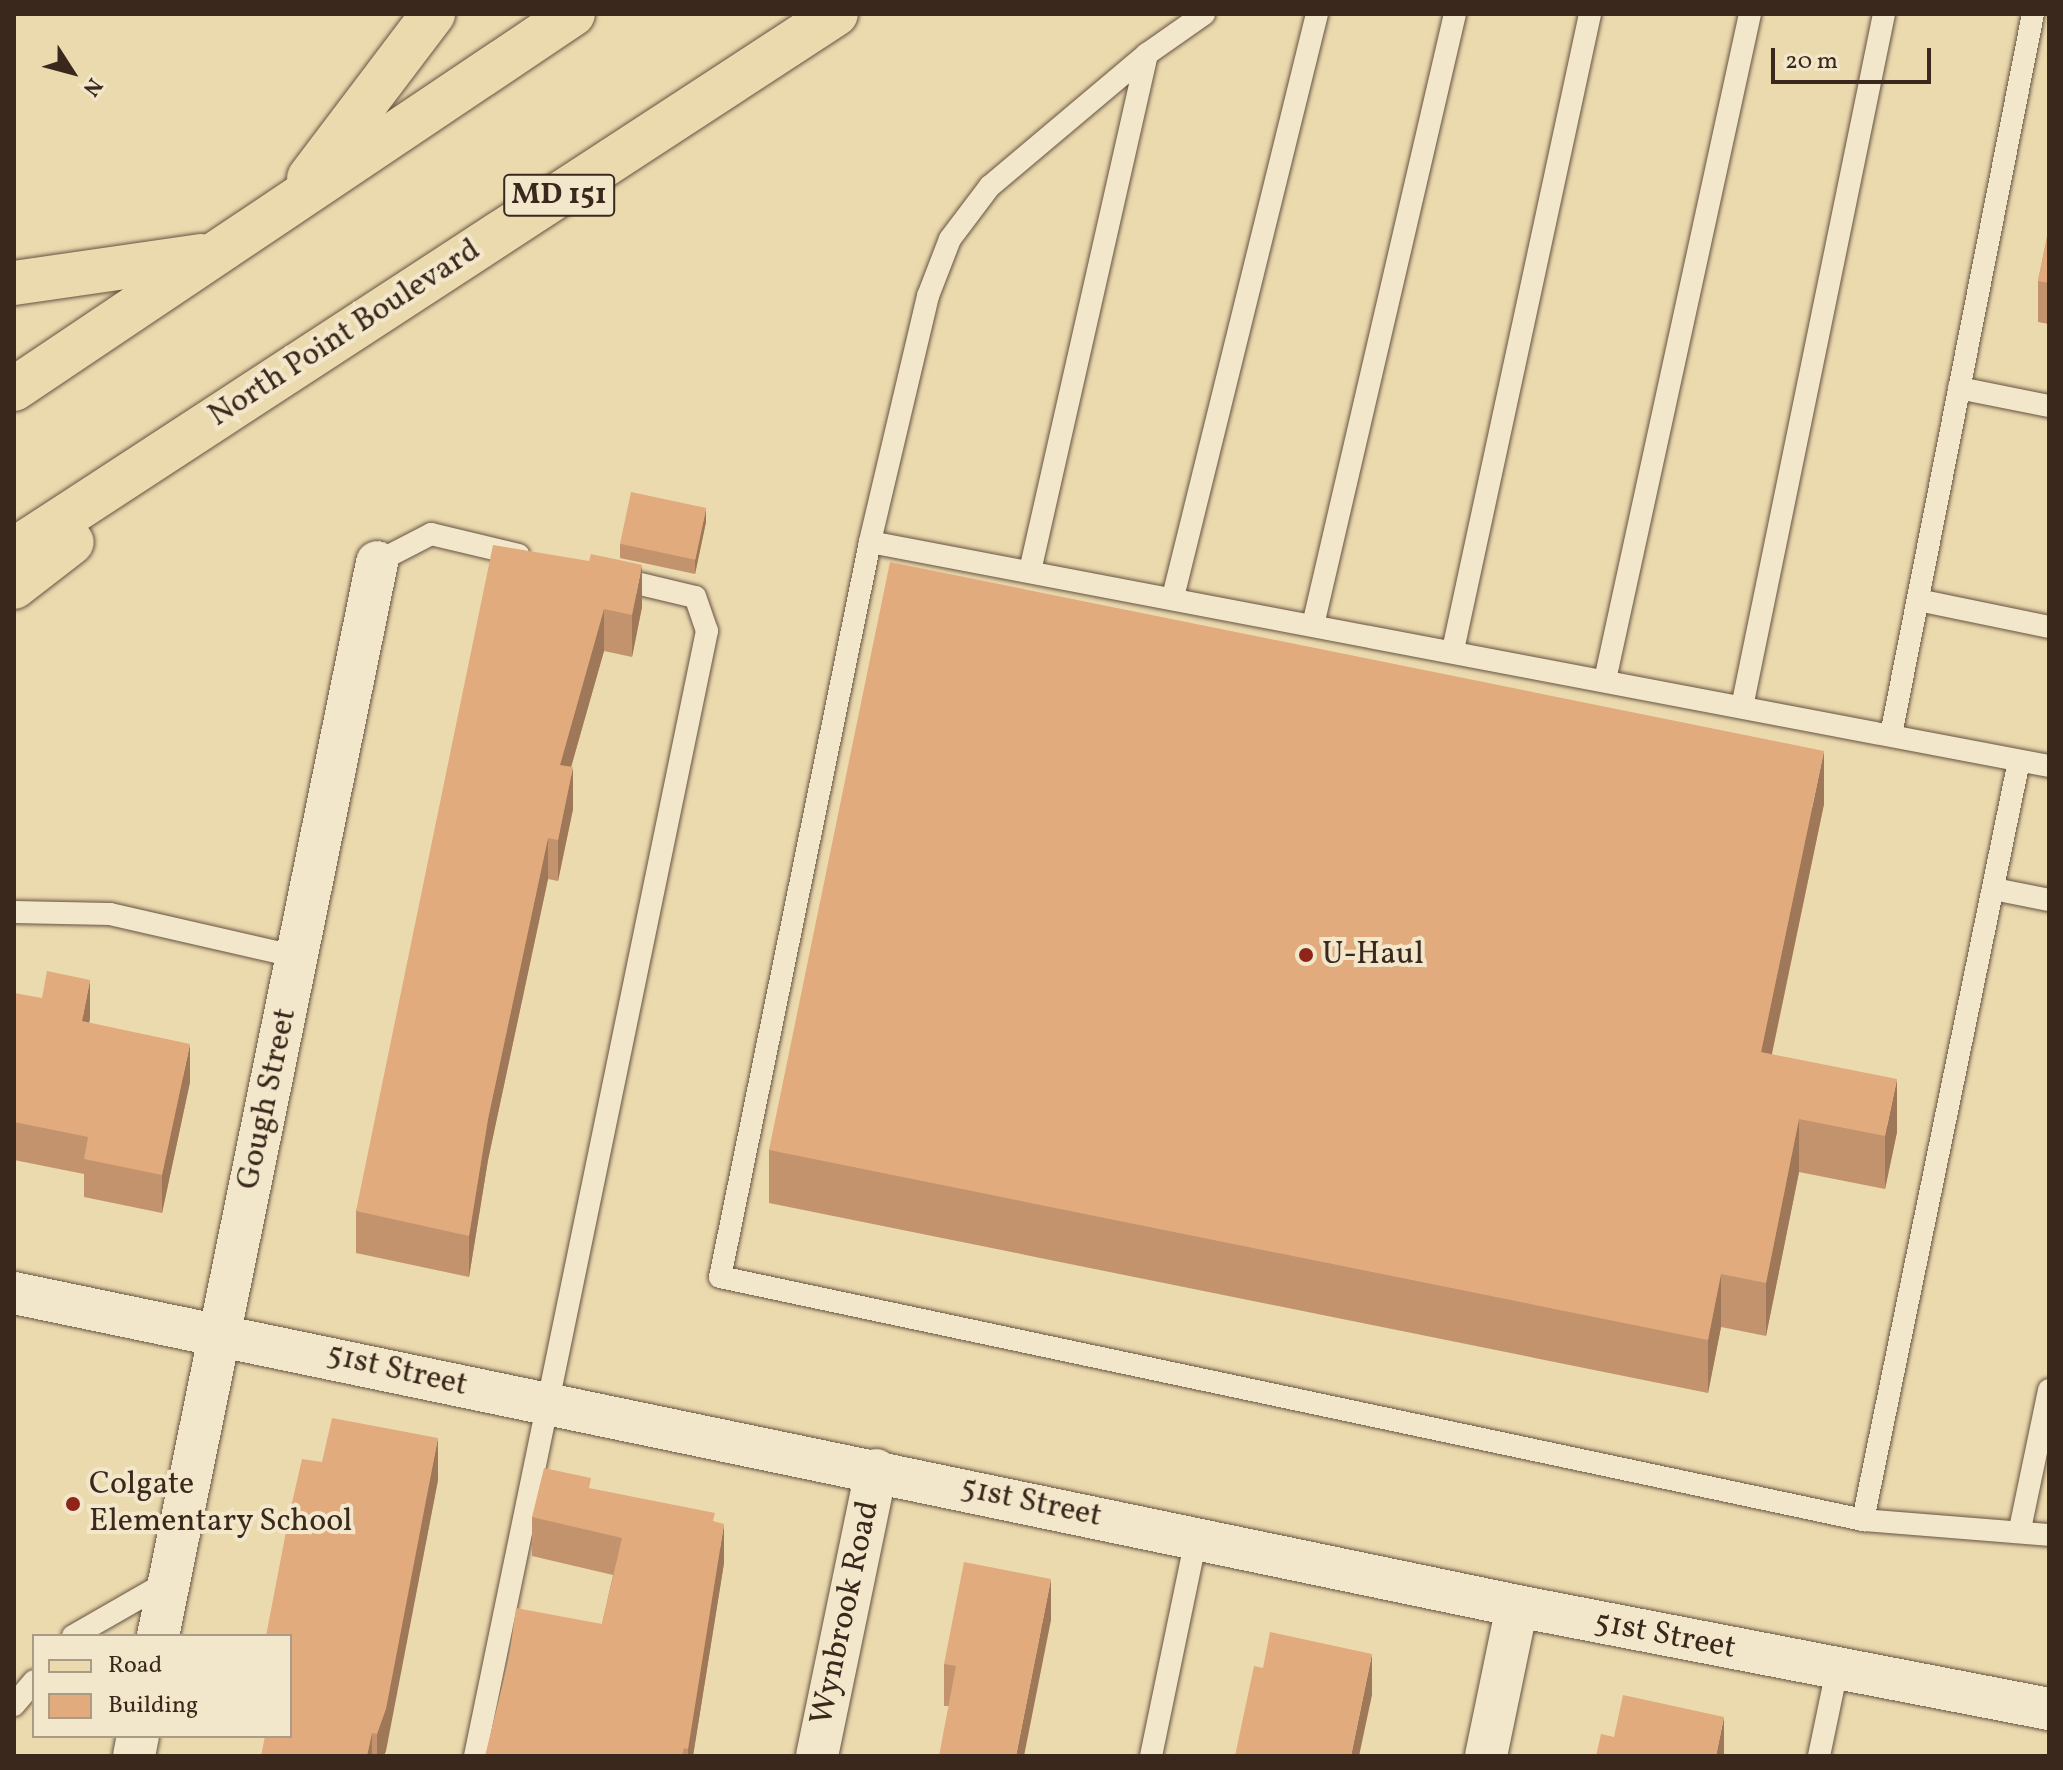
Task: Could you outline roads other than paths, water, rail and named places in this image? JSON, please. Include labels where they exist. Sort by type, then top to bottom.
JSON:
[{"type":"main road","points":[[288,206],[433,14]]},
{"type":"main road","points":[[14,389],[573,14]]},
{"type":"main road","name":"North Point Boulevard","points":[[14,550],[836,14]]},
{"type":"main road","points":[[14,283],[215,254]]},
{"type":"main road","points":[[14,587],[282,375]]},
{"type":"street","name":"Gough Street","points":[[158,1634],[377,562]]},
{"type":"street","name":"51st Street","points":[[17,1297],[220,1332],[547,1405],[876,1470],[1517,1606],[2049,1709]]},
{"type":"street","name":"Wynbrook Road","points":[[817,1756],[876,1470]]},
{"type":"street","points":[[1486,1756],[1517,1606]]},
{"type":"lane","points":[[1204,14],[1147,54],[990,186],[950,239],[928,296],[870,542],[720,1277],[1863,1520],[2020,1529],[2049,1535]]},
{"type":"lane","points":[[1173,597],[1317,14]]},
{"type":"lane","points":[[1313,625],[1455,14]]},
{"type":"lane","points":[[1453,650],[1590,14]]},
{"type":"lane","points":[[1605,680],[1750,14]]},
{"type":"lane","points":[[1742,707],[1884,14]]},
{"type":"lane","points":[[1891,735],[2033,14]]},
{"type":"lane","points":[[1030,571],[1147,54]]},
{"type":"lane","points":[[1959,388],[2049,406]]},
{"type":"lane","points":[[377,562],[431,534],[539,560]]},
{"type":"lane","points":[[870,542],[1453,650],[2049,766]]},
{"type":"lane","points":[[475,1756],[707,631],[695,597],[586,571]]},
{"type":"lane","points":[[1918,600],[2049,627]]},
{"type":"lane","points":[[1863,1520],[2019,761]]},
{"type":"lane","points":[[1994,889],[2049,900]]},
{"type":"lane","points":[[14,912],[110,914],[298,957]]},
{"type":"lane","points":[[2020,1529],[2049,1390]]},
{"type":"lane","points":[[1151,1756],[1196,1538]]},
{"type":"lane","points":[[76,1634],[169,1581]]},
{"type":"lane","points":[[1819,1756],[1837,1670]]},
{"type":"lane","points":[[14,1705],[32,1683]]},
{"type":"place","name":"U-Haul","points":[[1306,955]]},
{"type":"place","name":"Colgate Elementary School","points":[[73,1504]]}]
